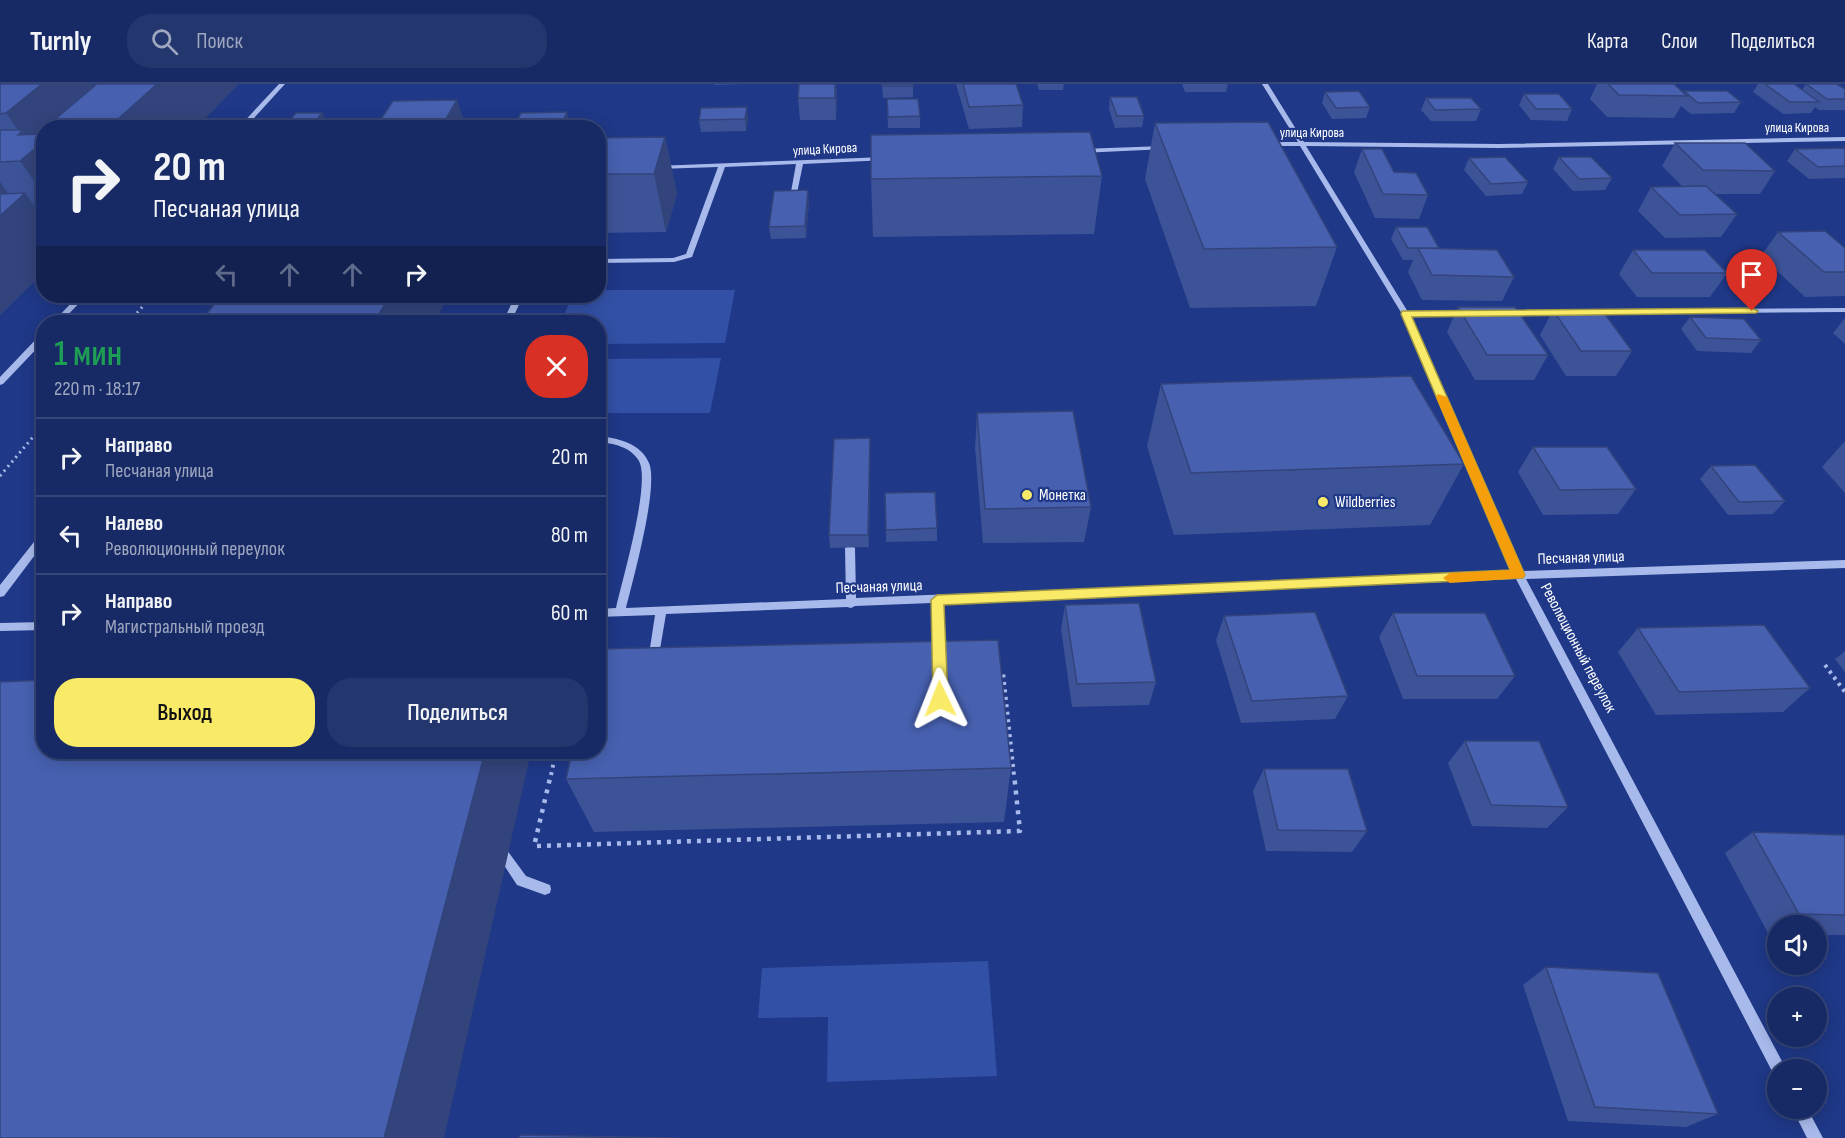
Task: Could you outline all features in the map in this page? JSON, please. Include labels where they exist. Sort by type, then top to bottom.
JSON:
[{"type":"street","points":[[248,120],[282,84]]},
{"type":"street","name":"Революционный переулок","points":[[1265,84],[1406,314],[1519,575],[1773,1059]]},
{"type":"street","name":"улица Кирова","points":[[1255,145],[1302,143],[1500,146],[1845,139]]},
{"type":"street","points":[[1076,151],[1171,148]]},
{"type":"street","name":"улица Кирова","points":[[655,167],[898,158]]},
{"type":"street","points":[[792,203],[800,162]]},
{"type":"street","points":[[606,261],[674,260],[689,255],[722,166]]},
{"type":"street","points":[[64,315],[75,303]]},
{"type":"street","points":[[1584,312],[1845,310]]},
{"type":"street","points":[[1501,313],[1572,312]]},
{"type":"street","points":[[1406,314],[1477,313]]},
{"type":"street","points":[[0,382],[36,344]]},
{"type":"street","points":[[606,440],[613,440],[638,452],[646,464],[648,474],[620,613]]},
{"type":"street","points":[[0,593],[36,546]]},
{"type":"street","points":[[850,548],[851,604]]},
{"type":"street","name":"Песчаная улица","points":[[606,613],[1519,575],[1845,564]]},
{"type":"street","points":[[937,600],[939,663]]},
{"type":"street","points":[[652,669],[661,611]]},
{"type":"street","points":[[0,627],[36,626]]},
{"type":"street","points":[[490,837],[516,875],[528,885],[545,888]]},
{"type":"street","points":[[1805,1119],[1815,1138]]},
{"type":"path","points":[[135,315],[146,303]]},
{"type":"path","points":[[0,476],[36,433]]},
{"type":"path","points":[[1825,665],[1845,692]]},
{"type":"path","points":[[554,759],[534,846],[1020,831],[1003,672],[992,672]]},
{"type":"shaded area","points":[[606,290],[735,290],[725,343],[606,344],[606,315],[564,315],[569,303],[606,303]]},
{"type":"shaded area","points":[[721,358],[710,413],[606,413],[606,359]]},
{"type":"shaded area","points":[[988,961],[997,1076],[827,1082],[828,1017],[758,1018],[762,968]]},
{"type":"building","points":[[0,84],[42,84],[6,113],[0,114]]},
{"type":"building","points":[[97,84],[157,84],[117,120],[54,120]]},
{"type":"building","points":[[799,84],[835,84],[835,98],[798,98]]},
{"type":"building","points":[[882,84],[913,84],[913,86],[882,86]]},
{"type":"building","points":[[963,84],[1016,84],[1023,105],[969,107]]},
{"type":"building","points":[[1608,84],[1674,84],[1687,96],[1619,95]]},
{"type":"building","points":[[1765,84],[1794,84],[1819,102],[1790,102]]},
{"type":"building","points":[[1806,84],[1837,84],[1845,89],[1845,99],[1827,99]]},
{"type":"building","points":[[1359,91],[1370,107],[1336,108],[1325,92]]},
{"type":"building","points":[[1684,91],[1727,91],[1741,102],[1698,103]]},
{"type":"building","points":[[1524,94],[1559,94],[1572,109],[1536,109]]},
{"type":"building","points":[[1110,97],[1137,97],[1144,116],[1117,116]]},
{"type":"building","points":[[1426,98],[1471,98],[1481,109],[1435,110]]},
{"type":"building","points":[[887,99],[918,99],[920,116],[888,117]]},
{"type":"building","points":[[457,100],[445,120],[380,120],[393,101]]},
{"type":"building","points":[[747,107],[745,119],[699,120],[701,108]]},
{"type":"building","points":[[567,112],[564,120],[518,120],[521,113]]},
{"type":"building","points":[[296,113],[322,113],[316,120],[290,120]]},
{"type":"building","points":[[1268,122],[1337,247],[1204,249],[1155,123]]},
{"type":"building","points":[[0,130],[23,130],[18,135],[36,134],[36,148],[20,161],[0,162]]},
{"type":"building","points":[[1090,132],[1102,176],[871,179],[871,135]]},
{"type":"building","points":[[665,137],[654,174],[606,174],[606,138]]},
{"type":"building","points":[[1675,143],[1745,143],[1775,171],[1703,170]]},
{"type":"building","points":[[1845,148],[1845,166],[1818,167],[1795,149]]},
{"type":"building","points":[[1362,149],[1382,149],[1394,172],[1416,173],[1428,195],[1383,194]]},
{"type":"building","points":[[1505,157],[1528,182],[1491,184],[1469,158]]},
{"type":"building","points":[[1559,157],[1591,157],[1612,178],[1579,179]]},
{"type":"building","points":[[1706,186],[1737,214],[1680,215],[1651,187]]},
{"type":"building","points":[[808,190],[805,226],[769,227],[774,191]]},
{"type":"building","points":[[25,193],[0,216],[0,194]]},
{"type":"building","points":[[1396,227],[1427,227],[1439,248],[1408,248]]},
{"type":"building","points":[[1825,231],[1845,248],[1845,272],[1824,272],[1778,232]]},
{"type":"building","points":[[1418,248],[1497,250],[1514,277],[1432,275]]},
{"type":"building","points":[[1633,250],[1705,250],[1727,273],[1652,273]]},
{"type":"building","points":[[215,303],[386,303],[378,315],[206,315]]},
{"type":"building","points":[[1458,307],[1515,307],[1548,355],[1487,355]]},
{"type":"building","points":[[1553,310],[1602,310],[1632,351],[1581,351]]},
{"type":"building","points":[[1690,317],[1744,319],[1761,340],[1706,338]]},
{"type":"building","points":[[1411,376],[1464,464],[1191,473],[1161,384]]},
{"type":"building","points":[[1073,411],[1091,507],[985,509],[977,413]]},
{"type":"building","points":[[870,438],[868,535],[829,535],[834,439]]},
{"type":"building","points":[[1533,447],[1607,447],[1636,489],[1560,490]]},
{"type":"building","points":[[1755,465],[1785,501],[1739,502],[1711,466]]},
{"type":"building","points":[[935,492],[937,528],[886,530],[885,493]]},
{"type":"building","points":[[1139,603],[1156,682],[1077,684],[1065,605]]},
{"type":"building","points":[[1315,612],[1348,696],[1252,701],[1224,616]]},
{"type":"building","points":[[1393,613],[1485,613],[1515,676],[1417,676]]},
{"type":"building","points":[[1764,625],[1810,688],[1679,692],[1638,628]]},
{"type":"building","points":[[998,640],[1011,768],[566,779],[570,759],[606,759],[606,649]]},
{"type":"building","points":[[36,680],[36,759],[483,759],[384,1138],[0,1138],[0,682]]},
{"type":"building","points":[[1465,741],[1539,741],[1568,807],[1491,805]]},
{"type":"building","points":[[1264,769],[1348,769],[1367,831],[1278,830]]},
{"type":"building","points":[[1753,832],[1845,835],[1845,915],[1799,914]]},
{"type":"building","points":[[1546,967],[1658,973],[1718,1114],[1595,1107]]},
{"type":"building","points":[[520,1135],[678,1138],[519,1138]]},
{"type":"slow traffic","points":[[1442,397],[1519,575],[1450,578]]},
{"type":"place","name":"Монетка","points":[[1027,495]]},
{"type":"place","name":"Wildberries","points":[[1323,502]]},
{"type":"route","points":[[940,699],[937,600],[1519,575],[1406,314],[1752,311]]}]
